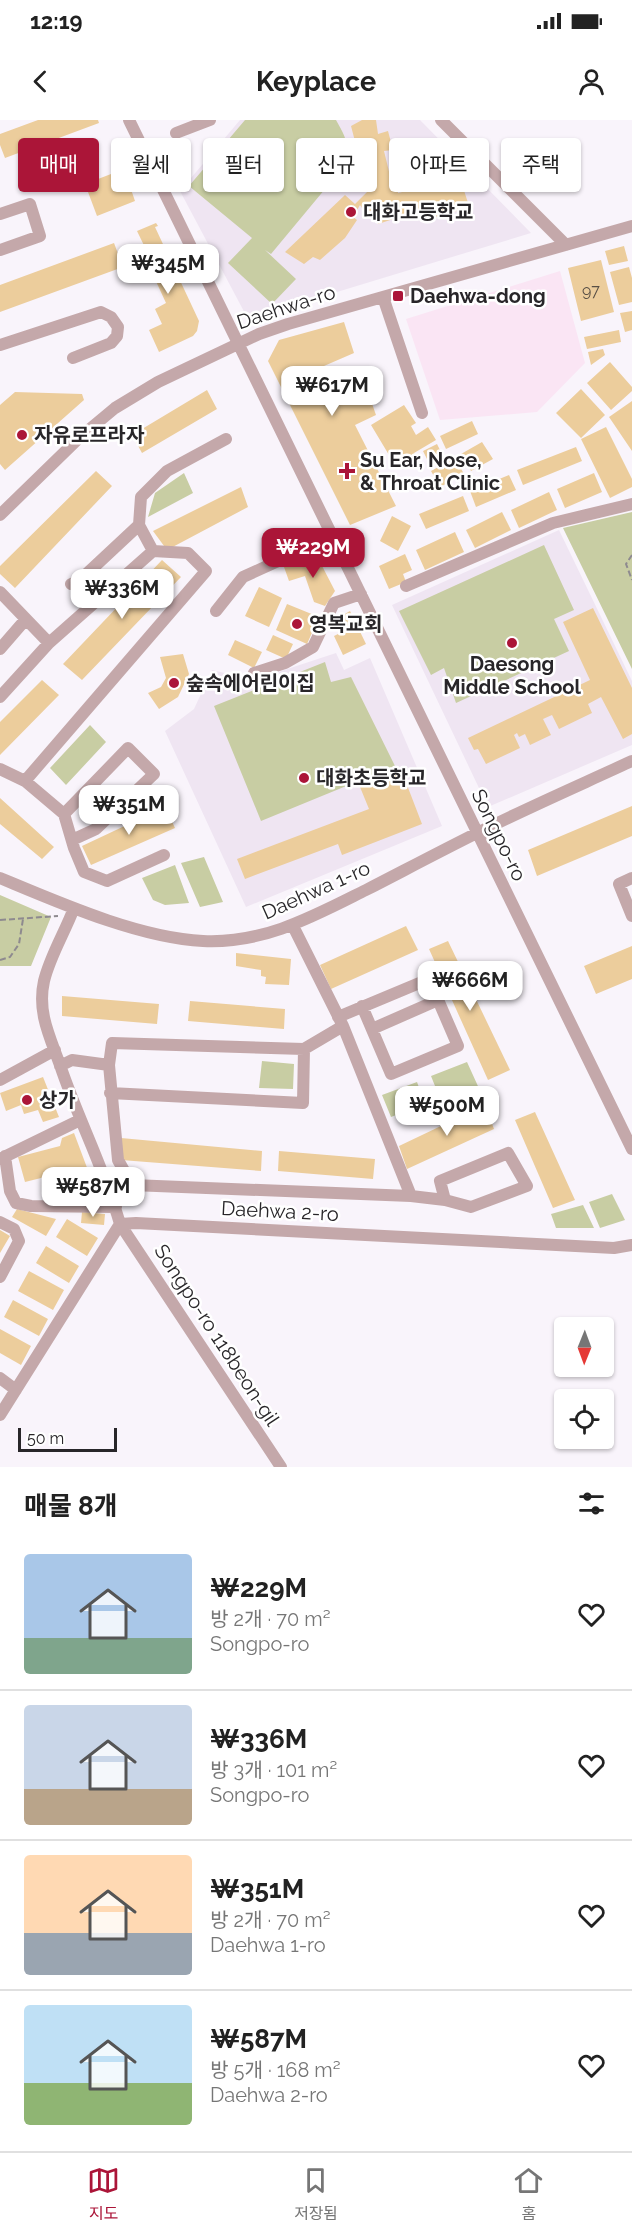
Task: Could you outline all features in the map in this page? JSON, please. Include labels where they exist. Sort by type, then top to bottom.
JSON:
[{"type":"street","name":"Songpo-ro","points":[[129,120],[632,1149]]},
{"type":"street","points":[[176,133],[210,120]]},
{"type":"street","points":[[441,120],[566,245]]},
{"type":"street","points":[[0,214],[30,204],[40,236],[0,250]]},
{"type":"street","name":"Daehwa-ro","points":[[0,515],[79,438],[115,408],[158,382],[238,343],[288,324],[632,226]]},
{"type":"street","points":[[383,297],[422,413]]},
{"type":"street","points":[[0,345],[101,312],[111,317],[118,327],[117,336],[111,343],[73,358]]},
{"type":"street","points":[[153,551],[139,525],[141,497],[167,471],[226,439]]},
{"type":"street","points":[[406,586],[553,523],[632,504]]},
{"type":"street","points":[[71,584],[79,581],[139,525]]},
{"type":"street","points":[[216,611],[243,577],[333,536]]},
{"type":"street","points":[[0,697],[49,643],[153,551],[188,553],[206,571],[25,781]]},
{"type":"street","points":[[0,592],[49,643]]},
{"type":"street","points":[[254,673],[285,663],[313,647],[334,603],[361,594]]},
{"type":"street","points":[[0,649],[26,619]]},
{"type":"street","points":[[64,814],[128,748],[154,774],[96,830],[72,840]]},
{"type":"street","name":"Daehwa 1-ro","points":[[0,878],[74,908],[154,933],[203,941],[247,938],[293,926],[476,833],[632,760]]},
{"type":"street","points":[[0,769],[25,781],[64,814],[84,872],[107,881],[164,855]]},
{"type":"street","points":[[632,878],[619,884],[632,916]]},
{"type":"street","points":[[0,1415],[120,1224],[116,1207],[45,1026],[43,1013],[43,989],[48,971],[74,908]]},
{"type":"street","points":[[293,926],[340,1021],[411,1196]]},
{"type":"street","points":[[362,1006],[392,1074],[458,1046],[429,980],[362,1006],[304,1049],[112,1043],[109,1065],[110,1093],[118,1160],[132,1185],[411,1196],[445,1200],[471,1207],[527,1186],[508,1153],[440,1181],[445,1200]]},
{"type":"street","points":[[372,1029],[438,1000]]},
{"type":"street","points":[[110,1093],[303,1103],[304,1049]]},
{"type":"street","points":[[0,1080],[55,1050]]},
{"type":"street","points":[[60,1066],[72,1060],[109,1065]]},
{"type":"street","points":[[80,1120],[3,1157],[10,1191],[16,1203],[30,1206],[116,1207]]},
{"type":"street","points":[[0,1222],[14,1229],[19,1241],[0,1277]]},
{"type":"street","name":"Daehwa 2-ro","points":[[120,1224],[591,1247],[621,1248],[632,1245]]},
{"type":"street","name":"Songpo-ro 118beon-gil","points":[[120,1224],[281,1467]]},
{"type":"street","points":[[0,1378],[16,1390]]},
{"type":"path","points":[[632,555],[626,564],[632,580]]},
{"type":"path","points":[[0,920],[61,915]]},
{"type":"path","points":[[0,960],[10,957],[19,944],[23,918]]},
{"type":"shaded area","name":"대화고등학교","points":[[240,120],[420,120],[438,138],[389,138],[389,192],[489,190],[531,233],[248,319],[181,192],[191,192],[191,178],[203,164],[203,192],[284,192],[284,138],[225,138]]},
{"type":"shaded area","points":[[560,271],[585,363],[537,412],[440,420],[406,319]]},
{"type":"shaded area","name":"Daesong Middle School","points":[[559,530],[632,681],[632,745],[488,807],[392,605]]},
{"type":"shaded area","name":"대화초등학교","points":[[336,653],[344,670],[370,658],[442,826],[246,907],[165,731],[194,709],[212,670],[254,680]]},
{"type":"green space","points":[[245,120],[336,120],[345,137],[296,138],[296,192],[323,192],[271,254],[265,250],[296,279],[272,304],[228,263],[252,238],[191,188],[191,184],[203,170],[203,192],[284,192],[284,138],[230,138]]},
{"type":"green space","points":[[184,473],[193,493],[148,517],[155,493]]},
{"type":"green space","points":[[632,512],[632,669],[563,528]]},
{"type":"green space","points":[[544,545],[574,610],[554,619],[569,651],[456,703],[444,668],[431,675],[399,611]]},
{"type":"green space","points":[[325,662],[331,682],[351,677],[395,766],[261,821],[214,706]]},
{"type":"green space","points":[[90,725],[106,742],[66,785],[50,768]]},
{"type":"green space","points":[[204,857],[223,902],[200,907],[181,863]]},
{"type":"green space","points":[[175,865],[189,903],[165,905],[153,900],[142,878]]},
{"type":"green space","points":[[0,895],[51,917],[31,966],[0,966]]},
{"type":"green space","points":[[262,1061],[294,1064],[293,1089],[259,1088]]},
{"type":"green space","points":[[467,1062],[482,1095],[445,1111],[431,1076]]},
{"type":"green space","points":[[417,1082],[425,1104],[391,1117],[382,1095]]},
{"type":"green space","points":[[612,1194],[625,1220],[600,1228],[589,1202]]},
{"type":"green space","points":[[583,1205],[594,1228],[556,1228],[551,1214]]},
{"type":"building","points":[[38,120],[98,120],[99,123],[59,138],[18,138],[18,153],[5,158],[0,145],[0,134]]},
{"type":"building","points":[[362,120],[376,120],[378,134],[388,131],[389,150],[384,151],[389,172],[389,192],[464,192],[469,206],[447,215],[420,219],[418,211],[378,224],[373,211],[364,211],[360,205],[353,217],[357,220],[345,238],[320,260],[313,257],[304,264],[285,252],[345,195],[355,204],[367,192],[377,192],[377,138],[354,138],[351,126]]},
{"type":"building","points":[[111,174],[111,192],[132,192],[135,201],[97,216],[88,192],[99,192],[99,179]]},
{"type":"building","points":[[156,223],[158,226],[155,227],[199,321],[197,331],[193,336],[159,352],[149,330],[162,324],[155,309],[166,303],[148,264],[152,262],[137,231]]},
{"type":"building","points":[[114,243],[123,267],[0,312],[0,285]]},
{"type":"building","points":[[624,246],[628,261],[609,265],[605,251]]},
{"type":"building","points":[[601,260],[614,312],[581,321],[568,268]]},
{"type":"building","points":[[629,267],[632,278],[632,302],[619,305],[610,272]]},
{"type":"building","points":[[632,311],[632,330],[625,332],[620,313]]},
{"type":"building","points":[[344,322],[354,353],[324,366],[329,376],[342,370],[350,388],[364,381],[376,415],[355,425],[396,506],[350,525],[268,361],[279,340]]},
{"type":"building","points":[[619,330],[621,342],[587,349],[584,337]]},
{"type":"building","points":[[603,349],[605,355],[591,365],[588,352]]},
{"type":"building","points":[[610,362],[632,387],[632,391],[611,410],[587,383]]},
{"type":"building","points":[[581,389],[605,415],[581,438],[556,413]]},
{"type":"building","points":[[207,390],[217,409],[142,453],[132,435]]},
{"type":"building","name":"자유로프라자","points":[[15,392],[82,394],[84,400],[5,470],[0,464],[0,405]]},
{"type":"building","points":[[632,401],[632,451],[609,417]]},
{"type":"building","points":[[404,405],[416,423],[411,426],[416,435],[428,427],[436,440],[414,453],[417,458],[408,464],[405,459],[395,465],[371,425]]},
{"type":"building","points":[[472,421],[478,434],[446,449],[440,436]]},
{"type":"building","points":[[606,427],[632,479],[632,487],[610,498],[581,439]]},
{"type":"building","points":[[482,442],[493,459],[471,471],[461,454]]},
{"type":"building","points":[[437,444],[443,456],[429,463],[423,451]]},
{"type":"building","points":[[576,447],[582,461],[523,485],[517,470]]},
{"type":"building","points":[[455,458],[464,474],[440,487],[431,471]]},
{"type":"building","points":[[96,471],[112,486],[15,588],[0,574],[0,566]]},
{"type":"building","points":[[594,473],[602,492],[565,508],[557,489]]},
{"type":"building","points":[[509,475],[516,490],[476,507],[470,491]]},
{"type":"building","points":[[241,487],[248,507],[167,550],[153,531]]},
{"type":"building","points":[[549,492],[557,510],[519,528],[511,510]]},
{"type":"building","points":[[463,496],[469,511],[426,529],[419,514]]},
{"type":"building","points":[[502,512],[511,530],[475,548],[466,530]]},
{"type":"building","points":[[392,516],[411,526],[398,551],[380,541]]},
{"type":"building","points":[[455,532],[464,552],[425,570],[416,550]]},
{"type":"building","points":[[405,554],[412,570],[403,574],[406,582],[389,589],[379,566]]},
{"type":"building","points":[[308,558],[320,562],[335,591],[325,606],[314,602],[305,576],[289,581],[284,567]]},
{"type":"building","points":[[162,560],[181,577],[82,680],[63,664]]},
{"type":"building","points":[[259,587],[282,598],[269,627],[245,616]]},
{"type":"building","name":"영복교회","points":[[287,604],[319,617],[307,644],[276,630]]},
{"type":"building","points":[[593,608],[632,688],[632,734],[623,739],[601,697],[588,704],[592,713],[559,729],[552,715],[543,719],[551,735],[530,745],[525,734],[519,737],[517,733],[514,735],[520,748],[486,764],[478,749],[474,750],[468,738],[590,680],[563,622]]},
{"type":"building","points":[[350,611],[366,644],[343,655],[334,636],[342,632],[338,625],[343,615]]},
{"type":"building","points":[[273,635],[293,644],[286,659],[266,650]]},
{"type":"building","points":[[235,640],[262,652],[254,668],[228,655]]},
{"type":"building","name":"숲속에어린이집","points":[[183,654],[189,674],[178,697],[159,709],[148,693],[161,687],[166,678],[160,657]]},
{"type":"building","points":[[42,680],[59,695],[0,755],[0,722]]},
{"type":"building","points":[[402,772],[422,824],[342,855],[338,844],[245,879],[237,859],[369,809],[360,787]]},
{"type":"building","points":[[0,798],[54,847],[42,859],[0,824]]},
{"type":"building","points":[[632,806],[632,836],[537,876],[528,850]]},
{"type":"building","points":[[165,807],[175,828],[91,865],[82,846]]},
{"type":"building","points":[[406,926],[418,950],[331,989],[320,965]]},
{"type":"building","points":[[448,941],[510,1070],[488,1080],[429,949]]},
{"type":"building","points":[[632,946],[632,979],[596,994],[584,966]]},
{"type":"building","points":[[236,953],[291,959],[289,985],[265,984],[266,977],[261,976],[261,970],[236,966]]},
{"type":"building","points":[[62,996],[159,1004],[157,1024],[62,1016]]},
{"type":"building","points":[[190,1001],[285,1009],[284,1029],[188,1021]]},
{"type":"building","name":"상가","points":[[43,1077],[59,1117],[43,1122],[38,1110],[24,1114],[21,1105],[6,1111],[0,1093]]},
{"type":"building","points":[[485,1105],[494,1129],[407,1169],[399,1146]]},
{"type":"building","points":[[535,1112],[575,1200],[553,1208],[515,1120]]},
{"type":"building","points":[[74,1133],[98,1197],[80,1195],[77,1183],[65,1186],[61,1173],[25,1182],[18,1157],[60,1146],[62,1138]]},
{"type":"building","points":[[121,1138],[262,1151],[261,1171],[121,1160]]},
{"type":"building","points":[[279,1151],[375,1159],[373,1179],[278,1171]]},
{"type":"building","points":[[17,1209],[56,1219],[46,1236],[12,1217]]},
{"type":"building","points":[[82,1212],[105,1214],[104,1225],[81,1223]]},
{"type":"building","points":[[67,1219],[98,1238],[87,1256],[56,1237]]},
{"type":"building","points":[[0,1230],[10,1236],[0,1253]]},
{"type":"building","points":[[46,1246],[79,1266],[69,1283],[36,1263]]},
{"type":"building","points":[[29,1271],[64,1290],[53,1310],[18,1291]]},
{"type":"building","points":[[13,1300],[48,1319],[39,1336],[4,1317]]},
{"type":"building","points":[[0,1329],[31,1346],[21,1365],[0,1353]]},
{"type":"place","name":"대화고등학교","points":[[351,212]]},
{"type":"place","name":"Daehwa-dong","points":[[398,296]]},
{"type":"place","name":"자유로프라자","points":[[22,435]]},
{"type":"place","name":"Su Ear, Nose, & Throat Clinic","points":[[347,471]]},
{"type":"place","name":"영복교회","points":[[297,624]]},
{"type":"place","name":"Daesong Middle School","points":[[512,643]]},
{"type":"place","name":"숲속에어린이집","points":[[174,683]]},
{"type":"place","name":"대화초등학교","points":[[304,778]]},
{"type":"place","name":"상가","points":[[27,1100]]}]
